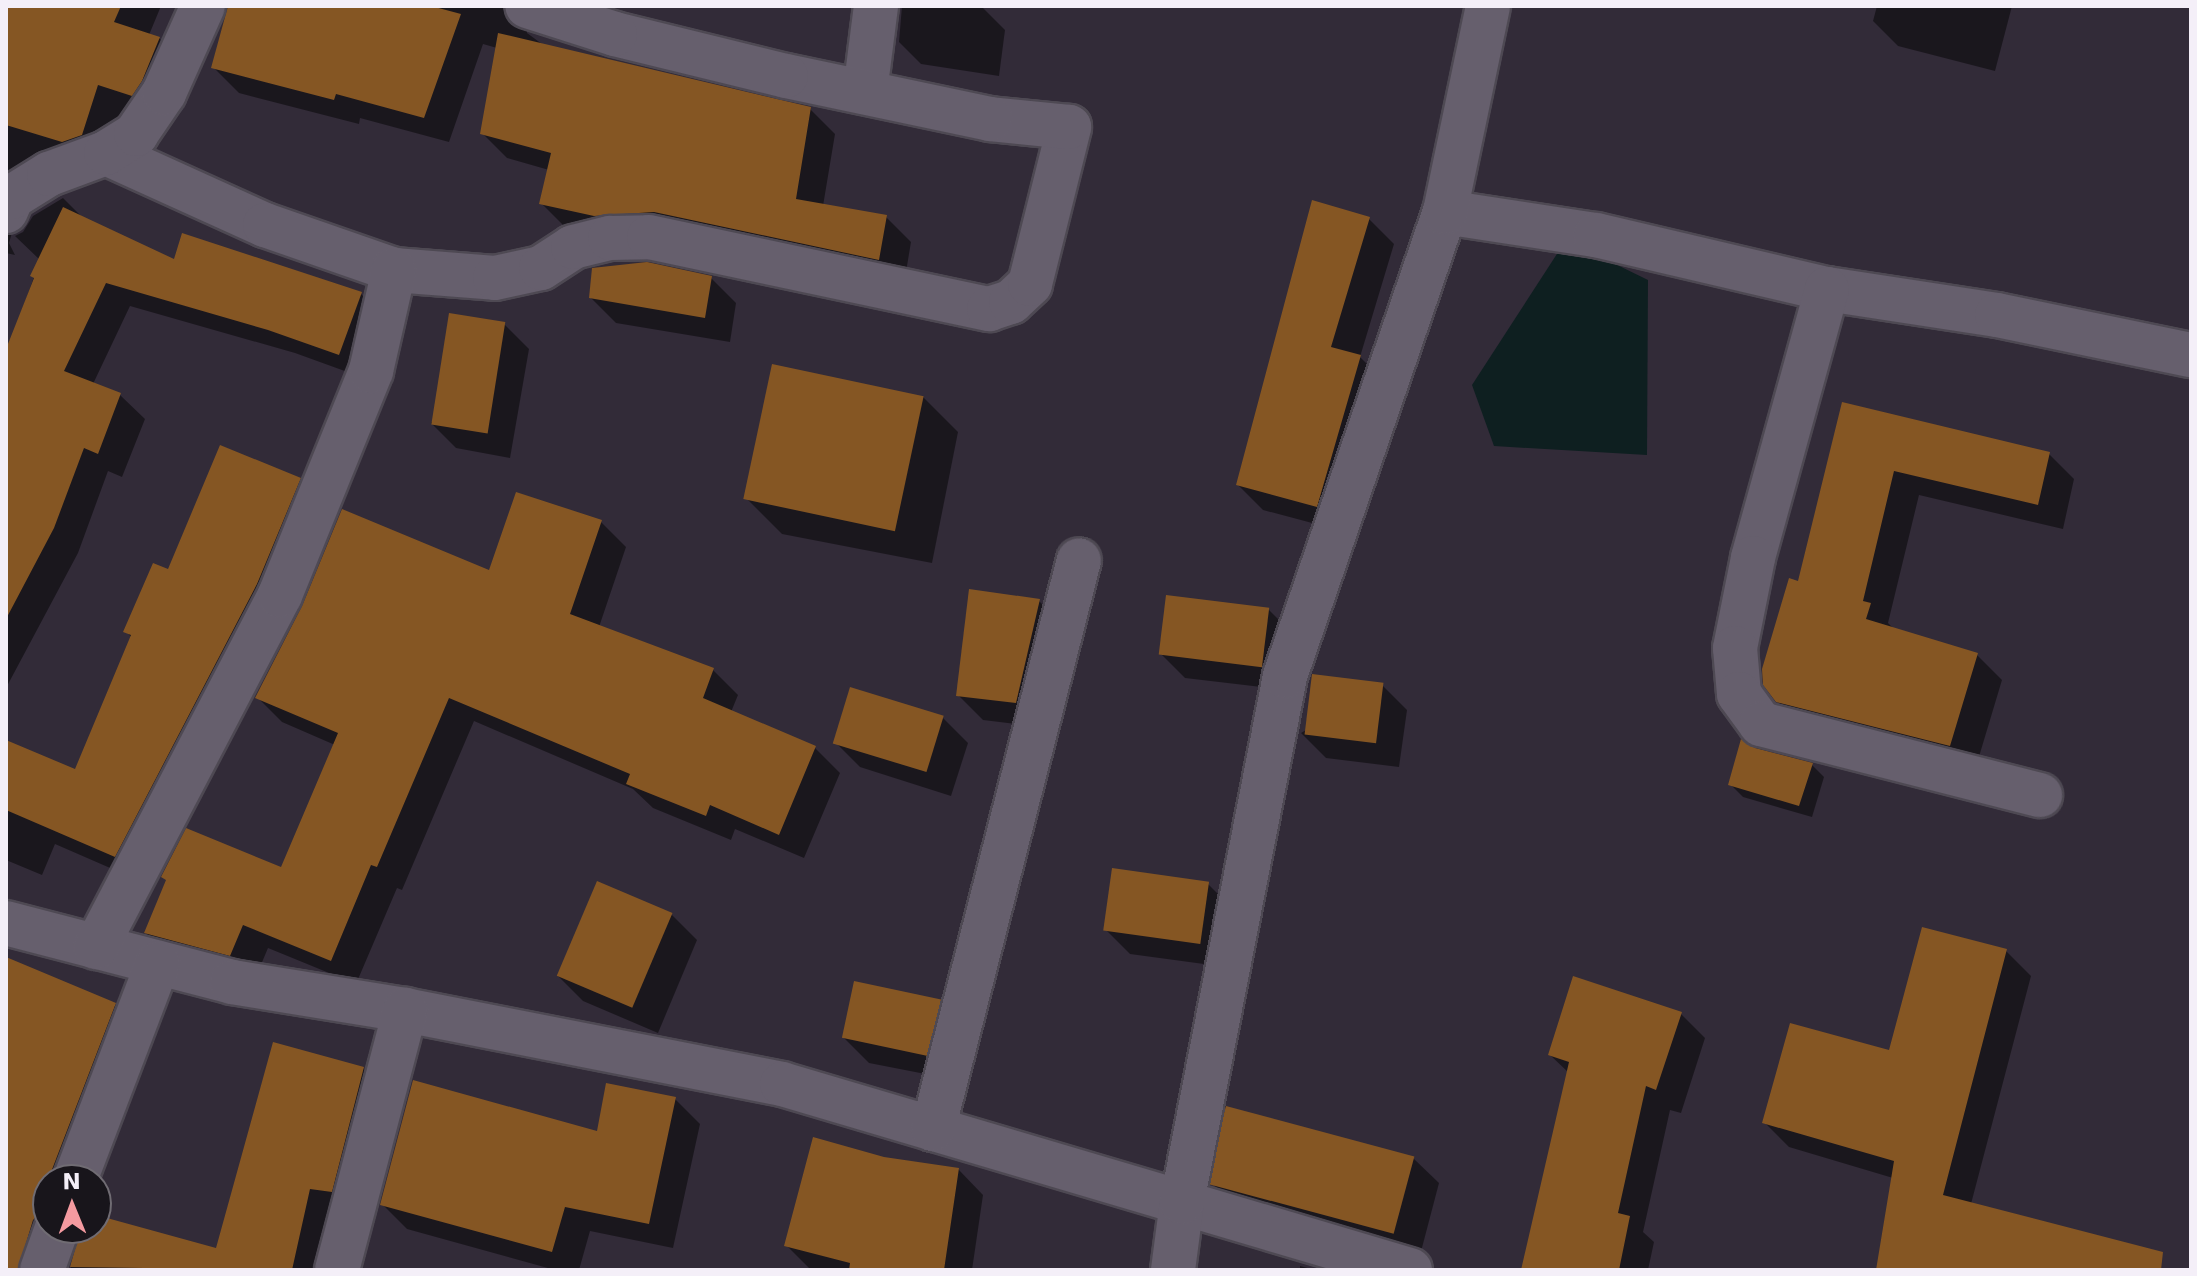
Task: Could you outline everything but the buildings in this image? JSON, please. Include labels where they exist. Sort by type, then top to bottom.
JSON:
[{"type":"street","points":[[6,211],[12,197],[49,174],[106,153],[136,134],[164,93],[203,6]]},
{"type":"street","points":[[106,153],[265,225],[394,270],[495,278],[541,268],[573,247],[610,238],[649,237],[989,309],[1011,302],[1030,284],[1069,127],[990,119],[865,92],[615,34],[527,6]]},
{"type":"street","points":[[865,92],[876,6]]},
{"type":"street","points":[[1173,1270],[1182,1202],[1285,676],[1445,212],[1488,6]]},
{"type":"street","points":[[6,159],[49,174]]},
{"type":"street","points":[[1445,212],[1596,235],[1827,289],[1997,315],[2191,355]]},
{"type":"street","points":[[96,947],[280,595],[371,371],[394,270]]},
{"type":"street","points":[[1827,289],[1753,558],[1735,648],[1739,694],[1761,724],[2040,795]]},
{"type":"street","points":[[933,1129],[1079,560]]},
{"type":"street","points":[[6,923],[232,982],[405,1010],[782,1084],[1410,1270]]},
{"type":"street","points":[[81,1164],[158,963]]},
{"type":"street","points":[[337,1270],[405,1010]]},
{"type":"street","points":[[42,1270],[51,1244]]},
{"type":"shaded area","points":[[1566,240],[1648,280],[1647,455],[1494,446],[1472,385]]}]
